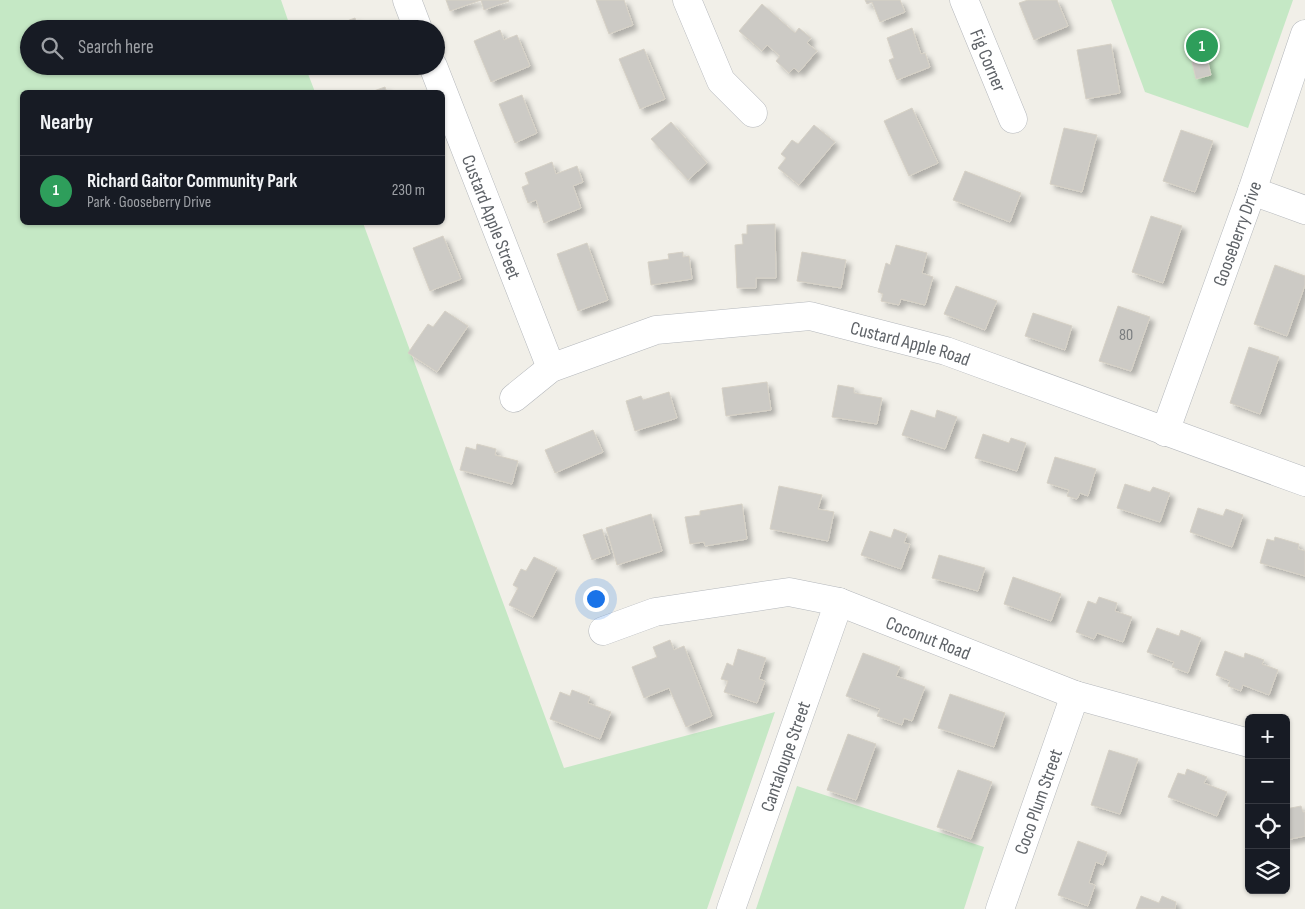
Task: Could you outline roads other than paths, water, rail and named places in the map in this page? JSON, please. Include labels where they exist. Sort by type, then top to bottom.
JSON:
[{"type":"street","points":[[407,0],[415,20]]},
{"type":"street","points":[[687,0],[721,81],[753,113]]},
{"type":"street","name":"Fig Corner","points":[[964,0],[1013,119]]},
{"type":"street","name":"Gooseberry Drive","points":[[1165,432],[1304,40]]},
{"type":"street","name":"Custard Apple Street","points":[[437,75],[442,90]]},
{"type":"street","name":"Custard Apple Street","points":[[445,97],[551,368]]},
{"type":"street","points":[[1252,191],[1305,210]]},
{"type":"street","name":"Custard Apple Road","points":[[514,398],[551,368],[656,330],[810,316],[946,351],[1305,482]]},
{"type":"street","name":"Coconut Road","points":[[603,631],[655,612],[789,592],[839,602],[1075,695],[1245,742]]},
{"type":"street","name":"Cantaloupe Street","points":[[731,909],[839,602]]},
{"type":"street","name":"Coco Plum Street","points":[[1001,909],[1075,695]]},
{"type":"place","name":"Richard Gaitor Community Park","points":[[1202,46]]}]
